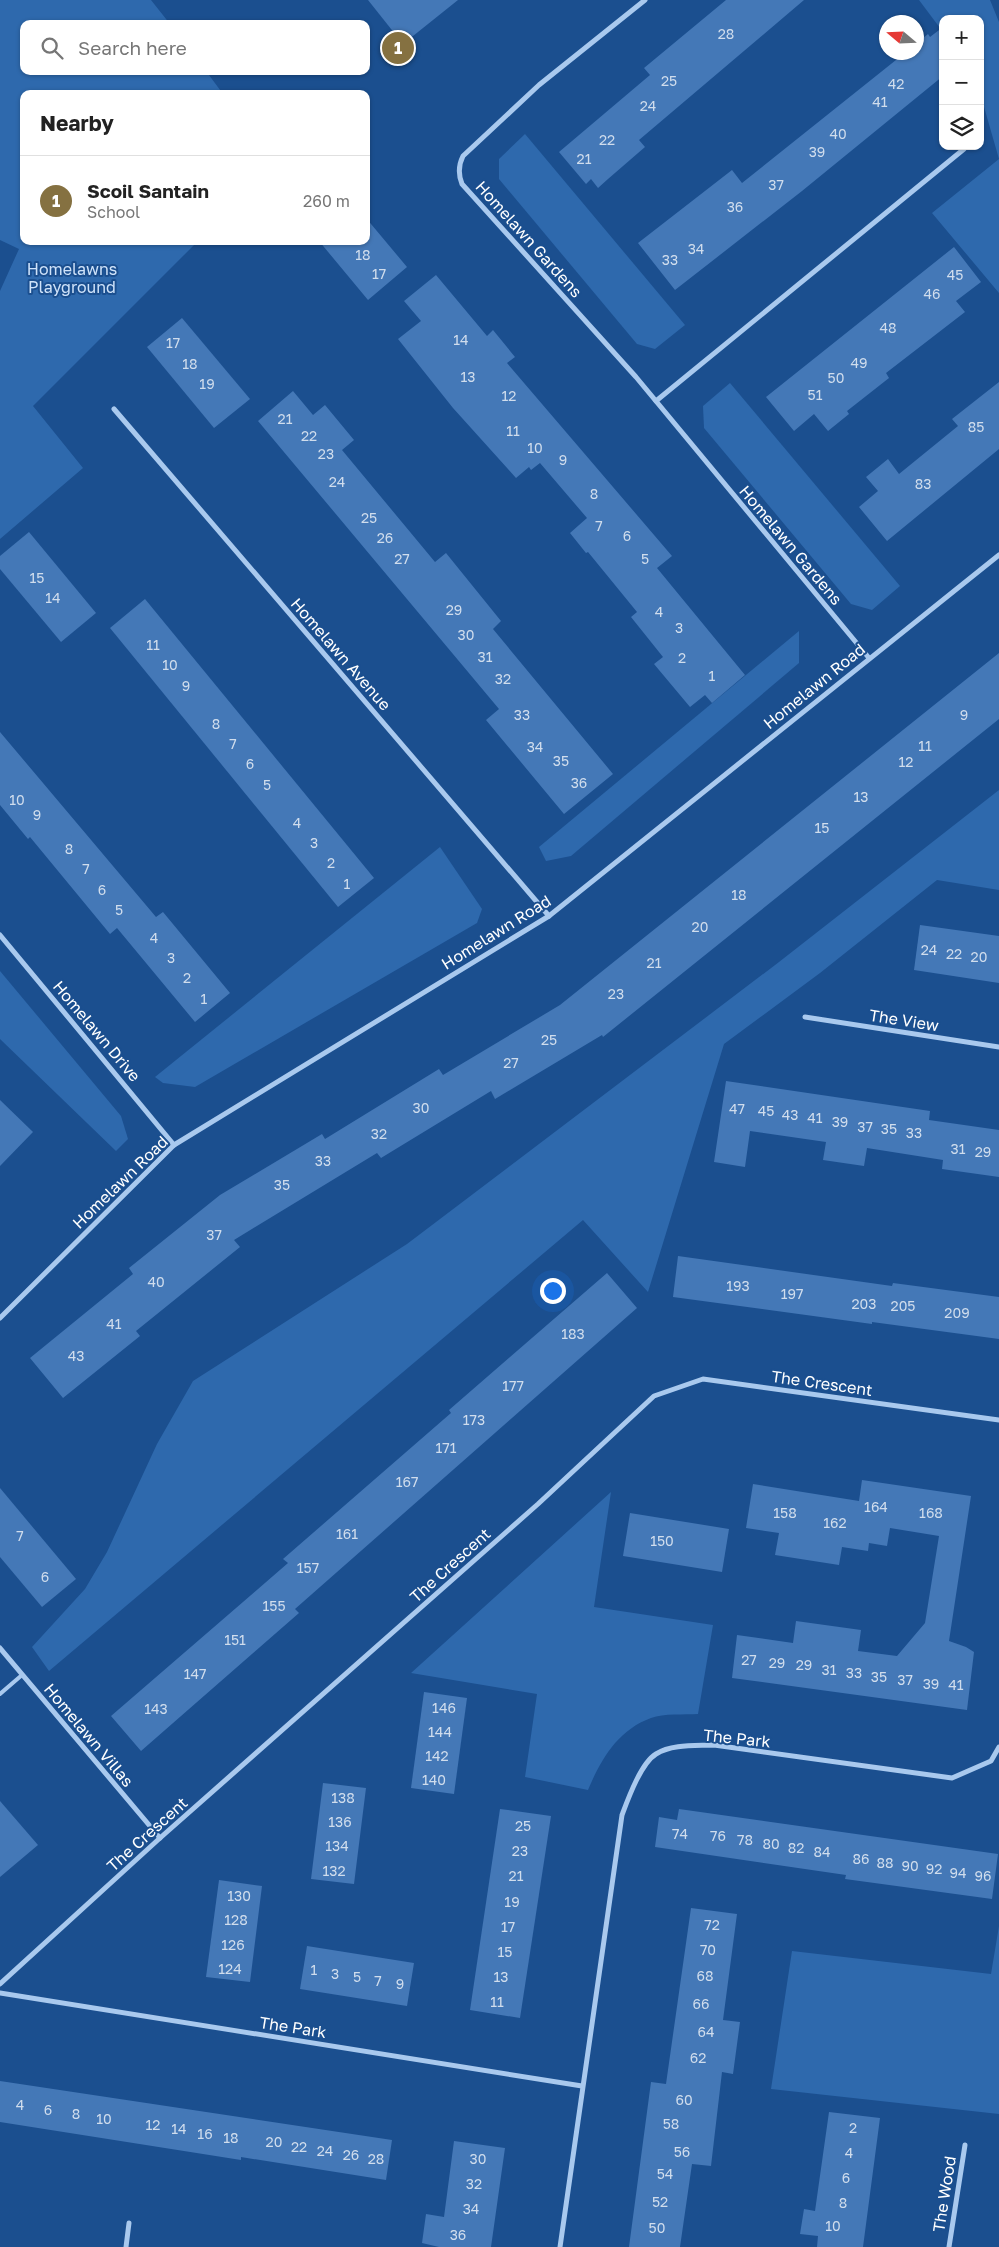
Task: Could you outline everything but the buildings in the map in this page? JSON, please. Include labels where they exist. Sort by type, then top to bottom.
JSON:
[{"type":"street","name":"Homelawn Gardens","points":[[645,0],[539,85],[462,156],[458,169],[462,184],[656,401],[869,658]]},
{"type":"street","points":[[656,401],[963,150]]},
{"type":"street","name":"Homelawn Avenue","points":[[114,409],[549,916]]},
{"type":"street","name":"Homelawn Road","points":[[0,1318],[174,1145],[549,916],[999,555]]},
{"type":"street","name":"Homelawn Drive","points":[[0,935],[174,1145]]},
{"type":"street","name":"The View","points":[[805,1017],[999,1047]]},
{"type":"street","name":"The Crescent","points":[[0,1984],[160,1838],[531,1510],[654,1396],[703,1379],[999,1420]]},
{"type":"street","name":"Homelawn Villas","points":[[0,1648],[160,1838]]},
{"type":"street","name":"The Park","points":[[560,2247],[622,1815],[635,1782],[655,1754],[682,1746],[714,1746],[952,1778],[991,1761],[999,1747]]},
{"type":"street","name":"The Park","points":[[0,1993],[582,2086]]},
{"type":"street","name":"The Wood","points":[[949,2247],[965,2146]]},
{"type":"street","points":[[126,2247],[129,2223]]},
{"type":"lane","points":[[0,1694],[22,1675]]},
{"type":"green space","name":"Homelawns Playground","points":[[0,0],[151,0],[167,20],[20,20],[20,75],[209,75],[220,90],[20,90],[20,245],[194,245],[33,406],[83,468],[0,539],[0,291],[19,249],[0,240]]},
{"type":"green space","points":[[919,0],[990,0],[999,22],[999,159],[984,107],[984,15],[939,15],[939,27]]},
{"type":"green space","points":[[525,134],[685,325],[655,349],[637,344],[499,179],[499,159]]},
{"type":"green space","points":[[999,159],[999,293],[932,213]]},
{"type":"green space","points":[[730,383],[900,586],[872,610],[851,604],[704,428],[703,406]]},
{"type":"green space","points":[[799,631],[799,663],[571,856],[546,861],[539,847]]},
{"type":"green space","points":[[999,790],[999,890],[937,880],[820,973],[724,1044],[648,1292],[583,1220],[49,1671],[32,1647],[85,1589],[107,1552],[157,1444],[193,1381],[407,1244],[779,962]]},
{"type":"green space","points":[[440,847],[482,909],[477,923],[195,1087],[163,1083],[155,1077]]},
{"type":"green space","points":[[0,971],[121,1116],[128,1139],[116,1151],[0,1039]]},
{"type":"green space","points":[[611,1492],[594,1607],[713,1625],[698,1714],[656,1716],[639,1723],[612,1747],[599,1767],[588,1790],[525,1777],[537,1694],[411,1673]]},
{"type":"green space","points":[[999,1926],[999,2114],[771,2089],[792,1951],[991,1974]]},
{"type":"place","name":"Scoil Santain","points":[[398,48]]}]
